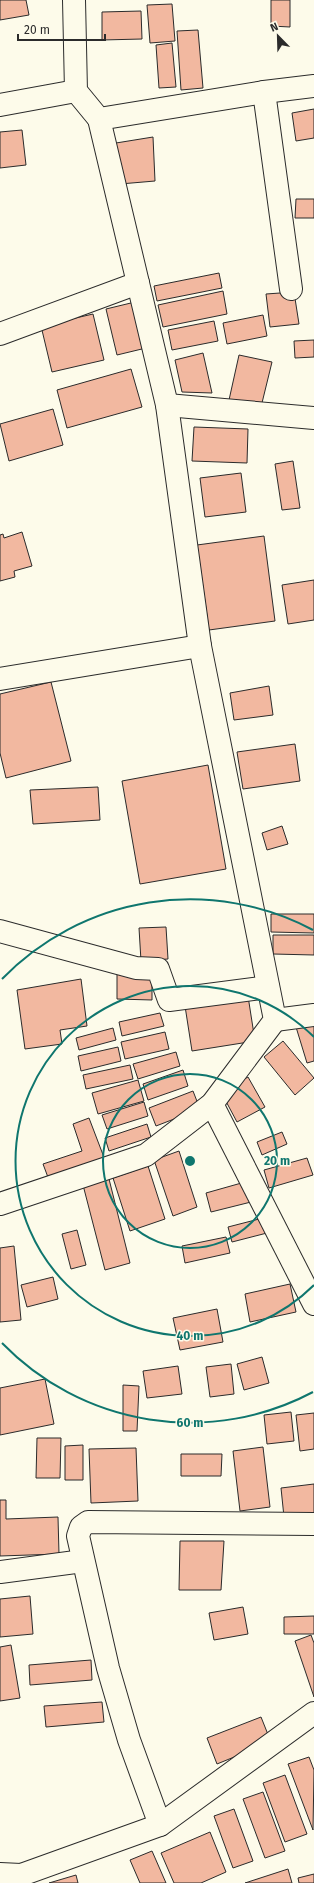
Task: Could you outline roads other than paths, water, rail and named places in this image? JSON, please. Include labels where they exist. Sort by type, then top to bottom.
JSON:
[{"type":"street","points":[[74,0],[76,91],[99,119],[167,405],[200,646],[275,1020]]},
{"type":"street","points":[[99,119],[264,92],[314,86]]},
{"type":"street","points":[[0,105],[76,91]]},
{"type":"street","points":[[264,92],[291,289]]},
{"type":"street","points":[[0,334],[138,283]]},
{"type":"street","points":[[167,405],[314,418]]},
{"type":"street","points":[[0,679],[200,646]]},
{"type":"street","points":[[0,931],[136,968],[158,969],[169,1000],[268,987]]},
{"type":"street","points":[[0,1204],[146,1155],[212,1104],[275,1020],[314,1015]]},
{"type":"street","points":[[212,1104],[314,1304]]},
{"type":"street","points":[[160,1825],[129,1740],[108,1668],[78,1536],[81,1527],[88,1522],[314,1524]]},
{"type":"street","points":[[0,1572],[83,1561]]},
{"type":"street","points":[[14,1877],[160,1825],[314,1713]]}]
